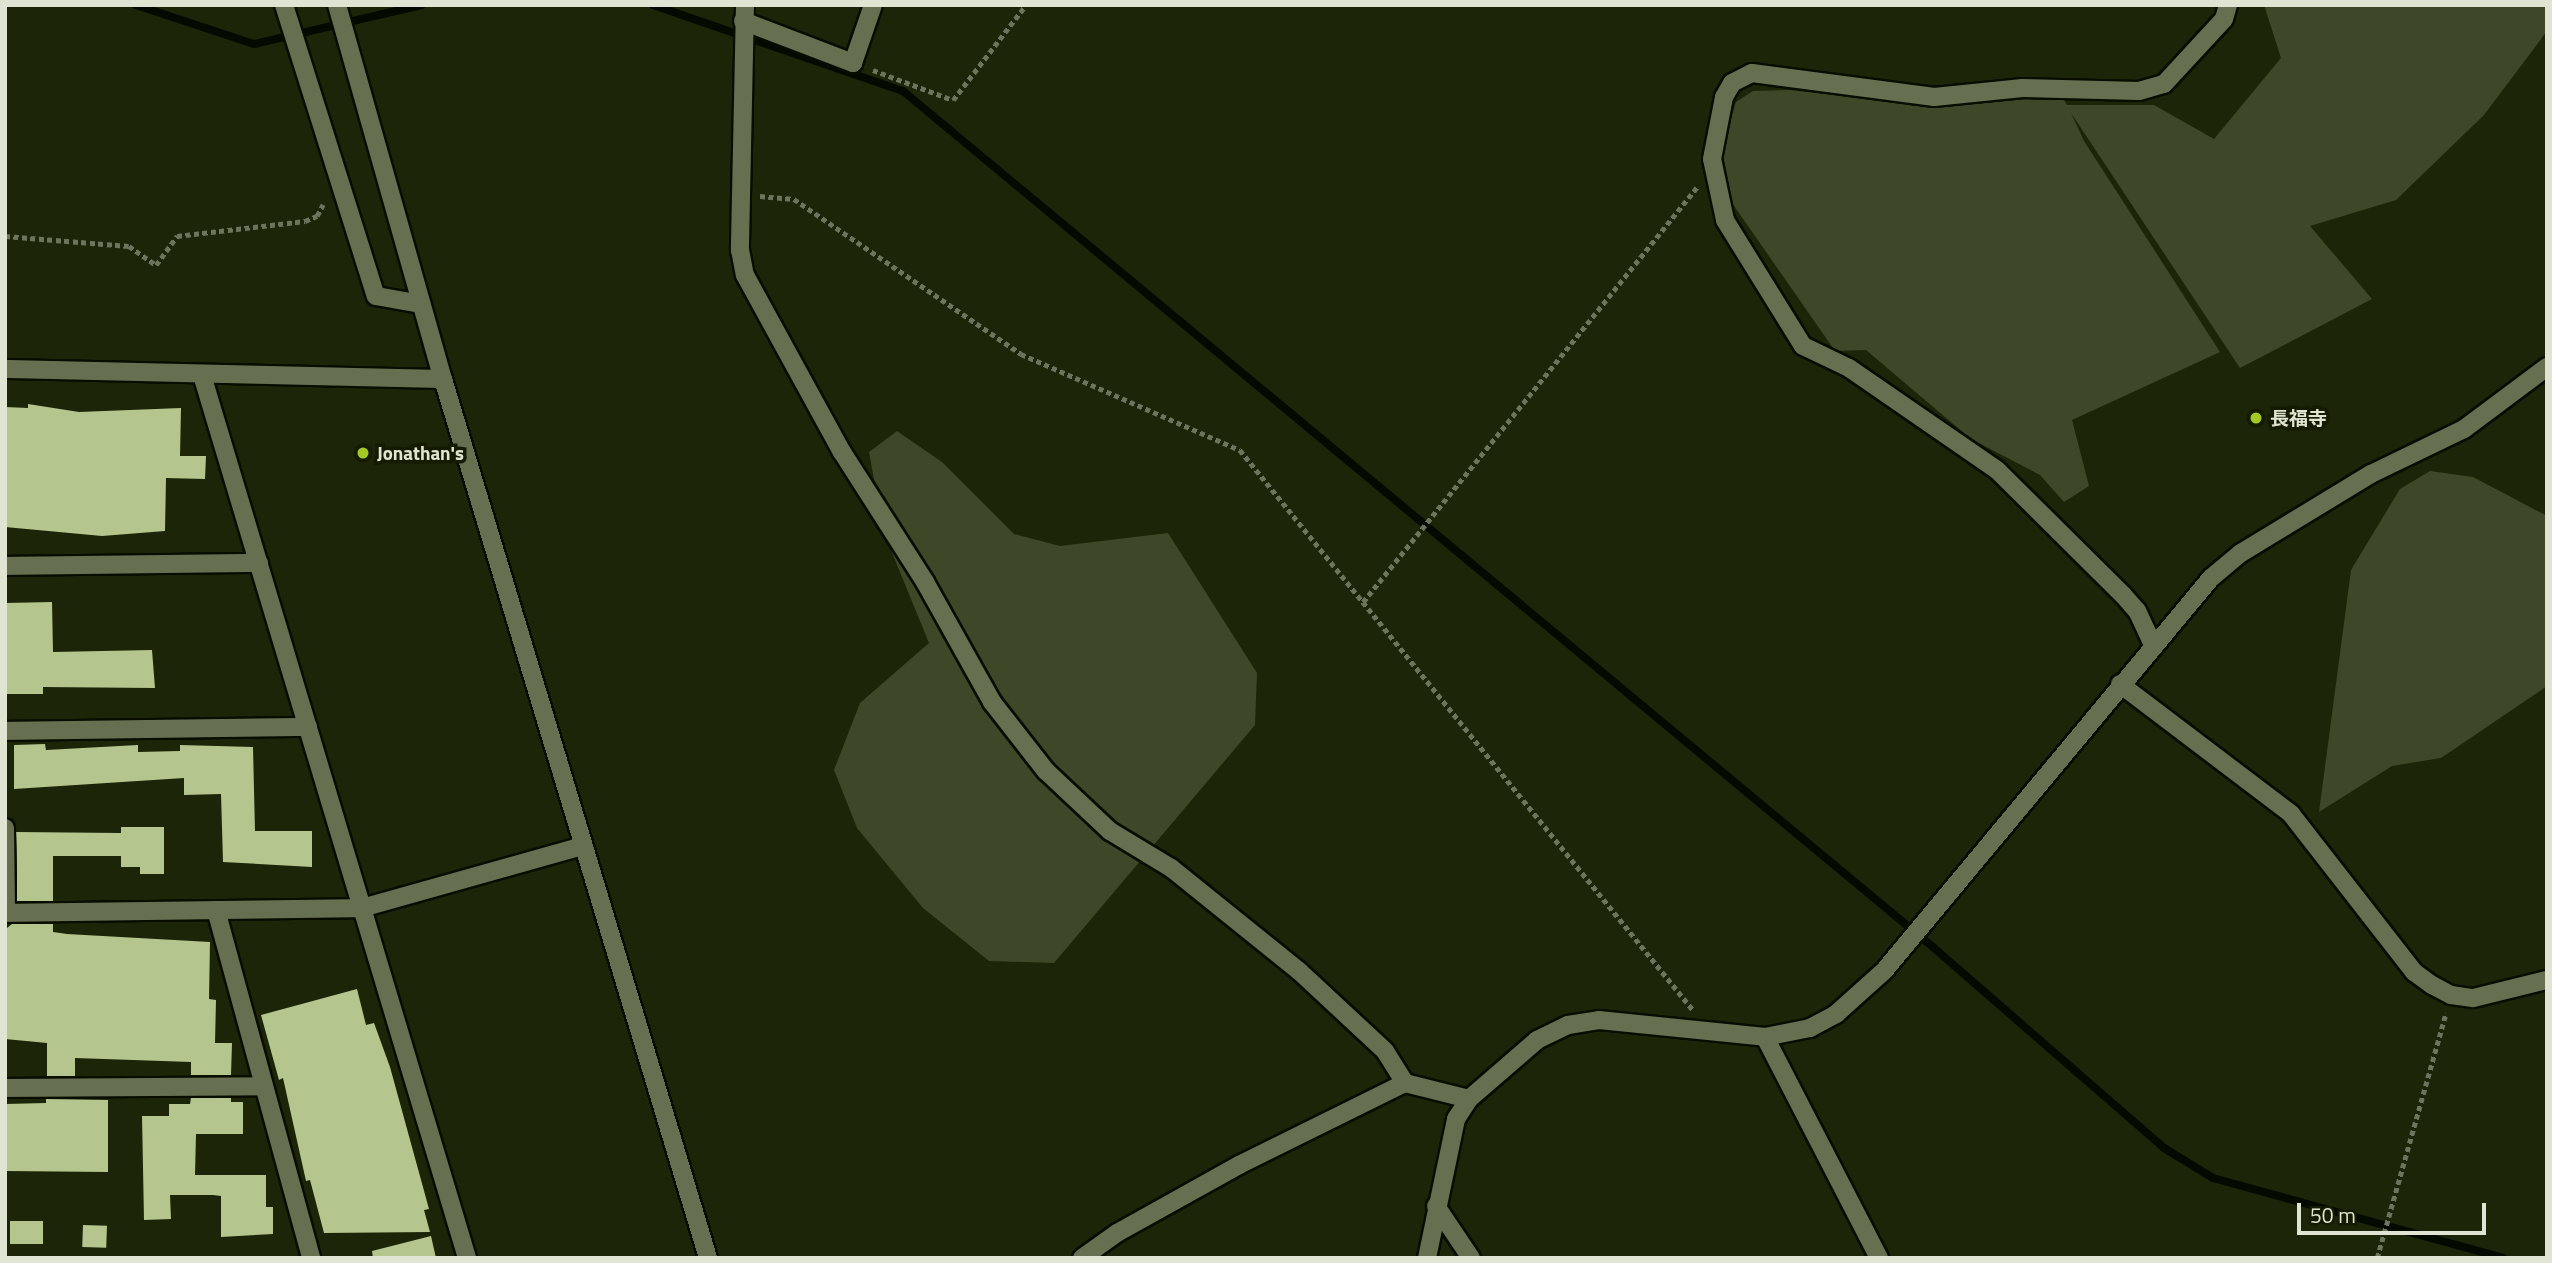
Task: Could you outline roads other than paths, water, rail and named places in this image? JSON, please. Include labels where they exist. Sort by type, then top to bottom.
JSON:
[{"type":"street","points":[[284,5],[376,296],[421,304]]},
{"type":"street","points":[[337,5],[443,379],[708,1258]]},
{"type":"street","points":[[873,5],[853,63],[744,13],[741,50],[744,275],[842,452],[925,582],[992,702],[1046,771],[1110,831],[1171,868],[1299,971],[1385,1051],[1405,1083]]},
{"type":"street","points":[[2154,647],[2137,611],[2123,595],[1997,470],[1849,368],[1803,346],[1725,220],[1713,167],[1724,97],[1732,83],[1752,73],[1934,97],[2023,88],[2139,91],[2164,84],[2224,19],[2228,5]]},
{"type":"street","points":[[1427,1258],[1446,1149],[1456,1119],[1469,1099],[1537,1040],[1568,1026],[1599,1020],[1714,1035],[1765,1037],[1810,1028],[1861,996],[2211,578],[2241,553],[2371,474],[2465,429],[2547,367]]},
{"type":"street","points":[[5,369],[443,379]]},
{"type":"street","points":[[202,375],[467,1258]]},
{"type":"street","points":[[5,566],[258,563]]},
{"type":"street","points":[[2120,684],[2291,814],[2414,972],[2451,995],[2473,998],[2547,980]]},
{"type":"street","points":[[5,731],[308,727]]},
{"type":"street","points":[[5,828],[6,913],[362,908],[582,846]]},
{"type":"street","points":[[216,910],[311,1258]]},
{"type":"street","points":[[1765,1037],[1879,1258]]},
{"type":"street","points":[[1082,1258],[1117,1233],[1239,1165],[1405,1083],[1469,1099]]},
{"type":"street","points":[[5,1088],[263,1086]]},
{"type":"street","points":[[1436,1206],[1471,1258]]},
{"type":"waterway","points":[[136,5],[254,44],[422,5]]},
{"type":"waterway","points":[[653,5],[903,91],[1934,948],[2164,1148],[2213,1178],[2503,1258]]},
{"type":"place","name":"長福寺","points":[[2256,418]]},
{"type":"place","name":"Jonathan's","points":[[363,453]]}]
